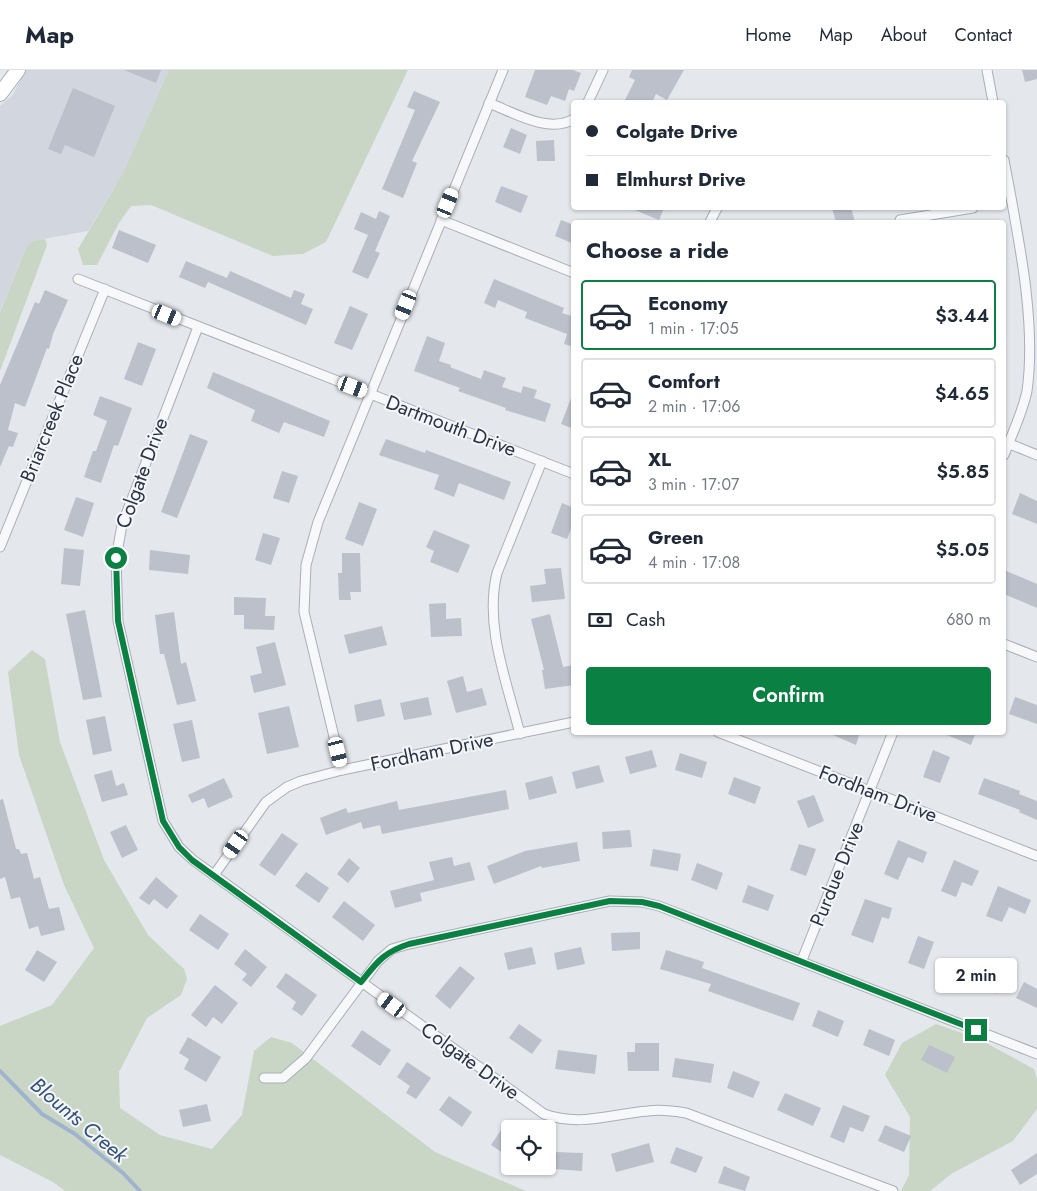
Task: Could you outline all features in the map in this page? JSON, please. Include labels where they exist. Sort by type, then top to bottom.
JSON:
[{"type":"street","points":[[0,94],[18,70]]},
{"type":"street","points":[[342,770],[307,630],[303,588],[307,558],[318,522],[503,70]]},
{"type":"street","points":[[589,100],[603,70]]},
{"type":"street","points":[[987,70],[993,100]]},
{"type":"street","points":[[489,103],[546,124],[557,125],[571,119]]},
{"type":"street","points":[[1006,187],[1007,201],[1031,312],[1033,343],[1026,397],[1006,443],[1037,455]]},
{"type":"street","points":[[900,220],[961,210]]},
{"type":"street","points":[[441,220],[571,272]]},
{"type":"street","name":"Dartmouth Drive","points":[[78,279],[571,473]]},
{"type":"street","name":"Briarcreek Place","points":[[0,547],[105,290]]},
{"type":"street","name":"Colgate Drive","points":[[198,327],[122,525],[116,558],[115,590],[118,621],[163,821],[179,847],[192,860],[544,1114],[570,1121],[585,1121],[650,1110],[686,1113],[893,1191]]},
{"type":"street","points":[[520,734],[494,630],[492,591],[497,573],[542,461]]},
{"type":"street","points":[[1006,645],[1037,657]]},
{"type":"street","name":"Fordham Drive","points":[[214,875],[257,812],[276,794],[301,780],[571,723]]},
{"type":"street","name":"Fordham Drive","points":[[726,735],[1037,856]]},
{"type":"street","name":"Purdue Drive","points":[[802,960],[892,735]]},
{"type":"street","points":[[264,1078],[283,1078],[306,1058],[361,982],[383,955],[392,949],[610,901],[642,902],[659,906],[802,960],[1037,1054]]},
{"type":"shaded area","points":[[25,70],[169,70],[123,173],[88,231],[32,241],[26,248],[0,311],[0,106],[13,95]]},
{"type":"green space","points":[[169,70],[408,70],[326,242],[303,254],[273,256],[151,205],[131,206],[119,223],[97,265],[83,265],[78,249],[123,173]]},
{"type":"green space","points":[[45,239],[47,245],[0,371],[0,312],[26,248],[32,241]]},
{"type":"green space","points":[[32,650],[45,659],[60,742],[104,860],[148,935],[184,969],[187,979],[181,995],[147,1018],[119,1072],[120,1108],[160,1135],[212,1149],[242,1115],[254,1051],[271,1037],[292,1043],[435,1152],[526,1191],[65,1191],[53,1182],[0,1155],[0,1026],[52,1005],[94,948],[64,885],[19,755],[8,672]]},
{"type":"green space","points":[[936,1024],[979,1039],[1034,1069],[1037,1079],[1037,1109],[1013,1141],[951,1174],[930,1191],[901,1191],[909,1175],[910,1117],[885,1075],[902,1043]]},
{"type":"building","points":[[124,70],[161,70],[156,83]]},
{"type":"building","points":[[535,70],[573,70],[581,73],[574,91],[569,89],[565,101],[551,96],[547,105],[525,97]]},
{"type":"building","points":[[632,70],[684,70],[667,100],[656,94],[653,100],[625,100],[635,80],[629,77]]},
{"type":"building","points":[[1022,70],[1037,70],[1037,79],[1025,82]]},
{"type":"building","points":[[73,88],[115,106],[94,157],[65,145],[61,154],[48,149]]},
{"type":"building","points":[[414,91],[440,102],[412,161],[417,163],[403,198],[382,189],[415,110],[407,107]]},
{"type":"building","points":[[511,128],[527,135],[520,154],[503,147]]},
{"type":"building","points":[[554,140],[555,161],[537,161],[536,141]]},
{"type":"building","points":[[501,186],[528,196],[521,213],[495,202]]},
{"type":"building","points":[[635,210],[663,210],[659,220]]},
{"type":"building","points":[[833,210],[852,210],[854,220],[835,220]]},
{"type":"building","points":[[379,211],[390,216],[375,251],[380,253],[368,279],[352,272],[368,235],[354,229],[361,212],[376,219]]},
{"type":"building","points":[[561,220],[571,224],[571,243],[555,236]]},
{"type":"building","points":[[119,230],[156,245],[148,263],[112,248]]},
{"type":"building","points":[[186,261],[227,278],[230,271],[291,298],[294,290],[305,294],[301,304],[313,309],[306,325],[208,282],[205,288],[179,277]]},
{"type":"building","points":[[494,279],[564,308],[562,313],[571,316],[571,346],[564,344],[567,334],[525,318],[527,312],[498,300],[495,308],[484,303]]},
{"type":"building","points":[[45,290],[68,300],[53,334],[49,349],[47,348],[25,407],[15,403],[8,430],[18,433],[13,447],[9,446],[0,467],[0,385],[35,302],[39,304]]},
{"type":"building","points":[[350,306],[368,314],[352,350],[334,343]]},
{"type":"building","points":[[427,336],[445,343],[439,361],[451,365],[450,367],[481,379],[484,370],[506,378],[502,387],[521,393],[523,386],[537,390],[534,398],[551,404],[545,422],[505,410],[506,408],[458,391],[460,388],[414,371]]},
{"type":"building","points":[[138,342],[156,349],[142,386],[124,379]]},
{"type":"building","points":[[213,372],[330,421],[324,437],[284,422],[279,433],[251,421],[255,410],[207,388]]},
{"type":"building","points":[[100,396],[132,408],[118,446],[114,445],[101,483],[84,477],[93,451],[96,451],[107,421],[93,415]]},
{"type":"building","points":[[571,398],[571,428],[561,424]]},
{"type":"building","points":[[190,434],[208,441],[177,518],[161,512]]},
{"type":"building","points":[[386,439],[425,453],[426,450],[511,482],[504,500],[459,483],[454,497],[434,489],[439,475],[379,455]]},
{"type":"building","points":[[282,471],[298,476],[289,503],[273,498]]},
{"type":"building","points":[[1020,493],[1037,501],[1037,524],[1012,514]]},
{"type":"building","points":[[76,497],[94,503],[83,537],[64,530]]},
{"type":"building","points":[[359,502],[377,509],[363,546],[345,539]]},
{"type":"building","points":[[562,503],[571,507],[571,529],[567,539],[551,533]]},
{"type":"building","points":[[434,530],[470,545],[458,573],[430,562],[434,551],[426,547]]},
{"type":"building","points":[[263,533],[280,538],[271,565],[255,560]]},
{"type":"building","points":[[64,548],[84,550],[80,586],[61,584]]},
{"type":"building","points":[[150,550],[190,555],[188,574],[149,570]]},
{"type":"building","points":[[342,553],[360,553],[361,592],[350,592],[351,600],[339,600],[338,573],[342,573]]},
{"type":"building","points":[[561,568],[565,599],[532,602],[530,586],[546,584],[544,569]]},
{"type":"building","points":[[1006,571],[1037,584],[1037,608],[1006,595]]},
{"type":"building","points":[[234,597],[266,598],[265,616],[275,616],[274,630],[244,629],[244,615],[234,615]]},
{"type":"building","points":[[446,603],[446,619],[461,618],[462,636],[431,637],[429,604]]},
{"type":"building","points":[[85,610],[102,697],[83,700],[66,614]]},
{"type":"building","points":[[174,612],[181,664],[186,662],[196,701],[177,705],[164,654],[160,654],[155,615]]},
{"type":"building","points":[[550,614],[563,667],[571,666],[571,685],[545,689],[542,670],[544,670],[531,619]]},
{"type":"building","points":[[382,626],[387,645],[349,654],[344,635]]},
{"type":"building","points":[[275,642],[286,685],[254,693],[250,676],[262,673],[256,647]]},
{"type":"building","points":[[463,676],[467,692],[482,688],[487,705],[456,713],[447,681]]},
{"type":"building","points":[[428,697],[432,715],[404,720],[400,703]]},
{"type":"building","points":[[1015,697],[1037,705],[1037,724],[1009,714]]},
{"type":"building","points":[[381,699],[385,716],[357,722],[354,705]]},
{"type":"building","points":[[289,706],[299,747],[267,754],[258,713]]},
{"type":"building","points":[[105,716],[112,751],[93,755],[86,720]]},
{"type":"building","points":[[192,720],[200,758],[182,762],[173,724]]},
{"type":"building","points":[[833,735],[859,735],[856,745]]},
{"type":"building","points":[[947,735],[975,735],[971,745]]},
{"type":"building","points":[[652,750],[657,767],[630,774],[625,757]]},
{"type":"building","points":[[933,750],[950,757],[940,783],[923,777]]},
{"type":"building","points":[[680,753],[707,762],[702,778],[675,770]]},
{"type":"building","points":[[599,765],[604,782],[576,789],[572,772]]},
{"type":"building","points":[[112,770],[116,786],[124,783],[128,795],[102,802],[94,775]]},
{"type":"building","points":[[552,776],[557,793],[529,800],[525,783]]},
{"type":"building","points":[[734,777],[761,787],[755,804],[728,794]]},
{"type":"building","points":[[224,778],[233,797],[208,808],[204,798],[192,803],[188,795]]},
{"type":"building","points":[[984,778],[1020,791],[1019,794],[1037,801],[1037,820],[1019,812],[1020,810],[978,794]]},
{"type":"building","points":[[506,790],[509,809],[382,834],[380,825],[363,829],[361,822],[326,835],[320,818],[346,808],[348,813],[397,801],[399,810]]},
{"type":"building","points":[[814,795],[824,821],[808,828],[797,801]]},
{"type":"building","points":[[3,799],[16,849],[19,849],[21,854],[27,853],[34,879],[40,877],[49,909],[59,907],[65,930],[41,936],[38,926],[29,929],[20,897],[11,899],[5,877],[0,879],[0,800]]},
{"type":"building","points":[[126,825],[138,850],[122,858],[110,832]]},
{"type":"building","points":[[630,830],[632,847],[603,849],[602,832]]},
{"type":"building","points":[[282,833],[298,844],[275,876],[259,865]]},
{"type":"building","points":[[898,840],[927,852],[923,863],[908,857],[898,880],[884,874]]},
{"type":"building","points":[[577,842],[580,861],[542,868],[541,866],[494,884],[487,866],[525,851]]},
{"type":"building","points":[[799,844],[816,849],[806,876],[790,870]]},
{"type":"building","points":[[653,849],[681,854],[678,871],[650,866]]},
{"type":"building","points":[[452,857],[454,866],[470,862],[475,880],[420,893],[422,901],[395,908],[390,891],[434,880],[429,862]]},
{"type":"building","points":[[349,858],[360,868],[348,883],[337,874]]},
{"type":"building","points":[[954,860],[979,871],[972,886],[962,882],[956,897],[941,891]]},
{"type":"building","points":[[697,863],[723,873],[717,890],[691,880]]},
{"type":"building","points":[[306,872],[329,888],[319,903],[295,886]]},
{"type":"building","points":[[156,877],[178,896],[167,909],[154,899],[149,905],[139,898]]},
{"type":"building","points":[[748,885],[774,895],[768,911],[742,902]]},
{"type":"building","points":[[998,886],[1031,900],[1025,914],[1009,907],[1002,922],[986,916]]},
{"type":"building","points":[[865,899],[892,908],[889,919],[882,917],[873,943],[851,935]]},
{"type":"building","points":[[344,901],[375,925],[363,941],[332,917]]},
{"type":"building","points":[[200,914],[229,934],[218,950],[189,930]]},
{"type":"building","points":[[640,932],[640,949],[612,951],[611,933]]},
{"type":"building","points":[[918,936],[934,942],[924,969],[908,963]]},
{"type":"building","points":[[532,947],[536,964],[508,970],[504,953]]},
{"type":"building","points":[[581,947],[585,964],[557,970],[554,953]]},
{"type":"building","points":[[245,949],[267,967],[251,987],[242,980],[247,974],[234,964]]},
{"type":"building","points":[[37,950],[57,962],[44,982],[25,970]]},
{"type":"building","points":[[666,950],[704,962],[702,968],[800,1003],[793,1021],[708,991],[711,984],[660,969]]},
{"type":"building","points":[[969,964],[1004,978],[997,994],[962,980]]},
{"type":"building","points":[[460,966],[475,978],[450,1009],[435,996]]},
{"type":"building","points":[[286,973],[317,995],[302,1016],[292,1009],[296,1002],[276,987]]},
{"type":"building","points":[[1024,982],[1037,989],[1037,1008],[1016,998]]},
{"type":"building","points":[[215,985],[238,1003],[222,1024],[213,1017],[206,1027],[191,1015]]},
{"type":"building","points":[[818,1010],[844,1021],[838,1037],[812,1026]]},
{"type":"building","points":[[519,1024],[542,1040],[532,1054],[509,1038]]},
{"type":"building","points":[[869,1029],[895,1040],[889,1056],[863,1045]]},
{"type":"building","points":[[362,1030],[391,1050],[380,1066],[351,1046]]},
{"type":"building","points":[[188,1037],[221,1057],[206,1082],[184,1069],[189,1059],[179,1053]]},
{"type":"building","points":[[635,1043],[659,1043],[659,1071],[628,1071],[627,1052],[635,1052]]},
{"type":"building","points":[[929,1045],[955,1057],[947,1073],[921,1060]]},
{"type":"building","points":[[558,1050],[597,1055],[595,1074],[555,1069]]},
{"type":"building","points":[[675,1058],[714,1064],[711,1083],[672,1077]]},
{"type":"building","points":[[407,1062],[431,1078],[416,1099],[406,1093],[410,1086],[397,1077]]},
{"type":"building","points":[[733,1071],[760,1082],[753,1098],[727,1088]]},
{"type":"building","points":[[785,1093],[821,1108],[813,1126],[777,1110]]},
{"type":"building","points":[[449,1096],[472,1112],[462,1127],[439,1110]]},
{"type":"building","points":[[207,1104],[211,1121],[183,1127],[179,1110]]},
{"type":"building","points":[[843,1105],[870,1116],[863,1132],[850,1127],[844,1143],[830,1137]]},
{"type":"building","points":[[885,1125],[911,1136],[904,1152],[878,1141]]},
{"type":"building","points":[[501,1130],[501,1152],[491,1145]]},
{"type":"building","points":[[649,1143],[654,1162],[616,1172],[611,1154]]},
{"type":"building","points":[[676,1147],[703,1157],[696,1173],[670,1163]]},
{"type":"building","points":[[556,1152],[583,1153],[582,1171],[556,1169]]},
{"type":"building","points":[[1037,1153],[1037,1174],[1020,1185],[1011,1170]]},
{"type":"building","points":[[724,1166],[750,1177],[745,1191],[718,1183]]},
{"type":"waterway","name":"Blounts Creek","points":[[0,1071],[42,1114],[75,1134],[123,1173],[140,1191]]},
{"type":"route","points":[[116,558],[115,590],[118,621],[163,821],[170,834],[179,847],[192,860],[361,982],[383,955],[392,949],[592,904],[626,900],[659,906],[802,960],[976,1030]]}]
